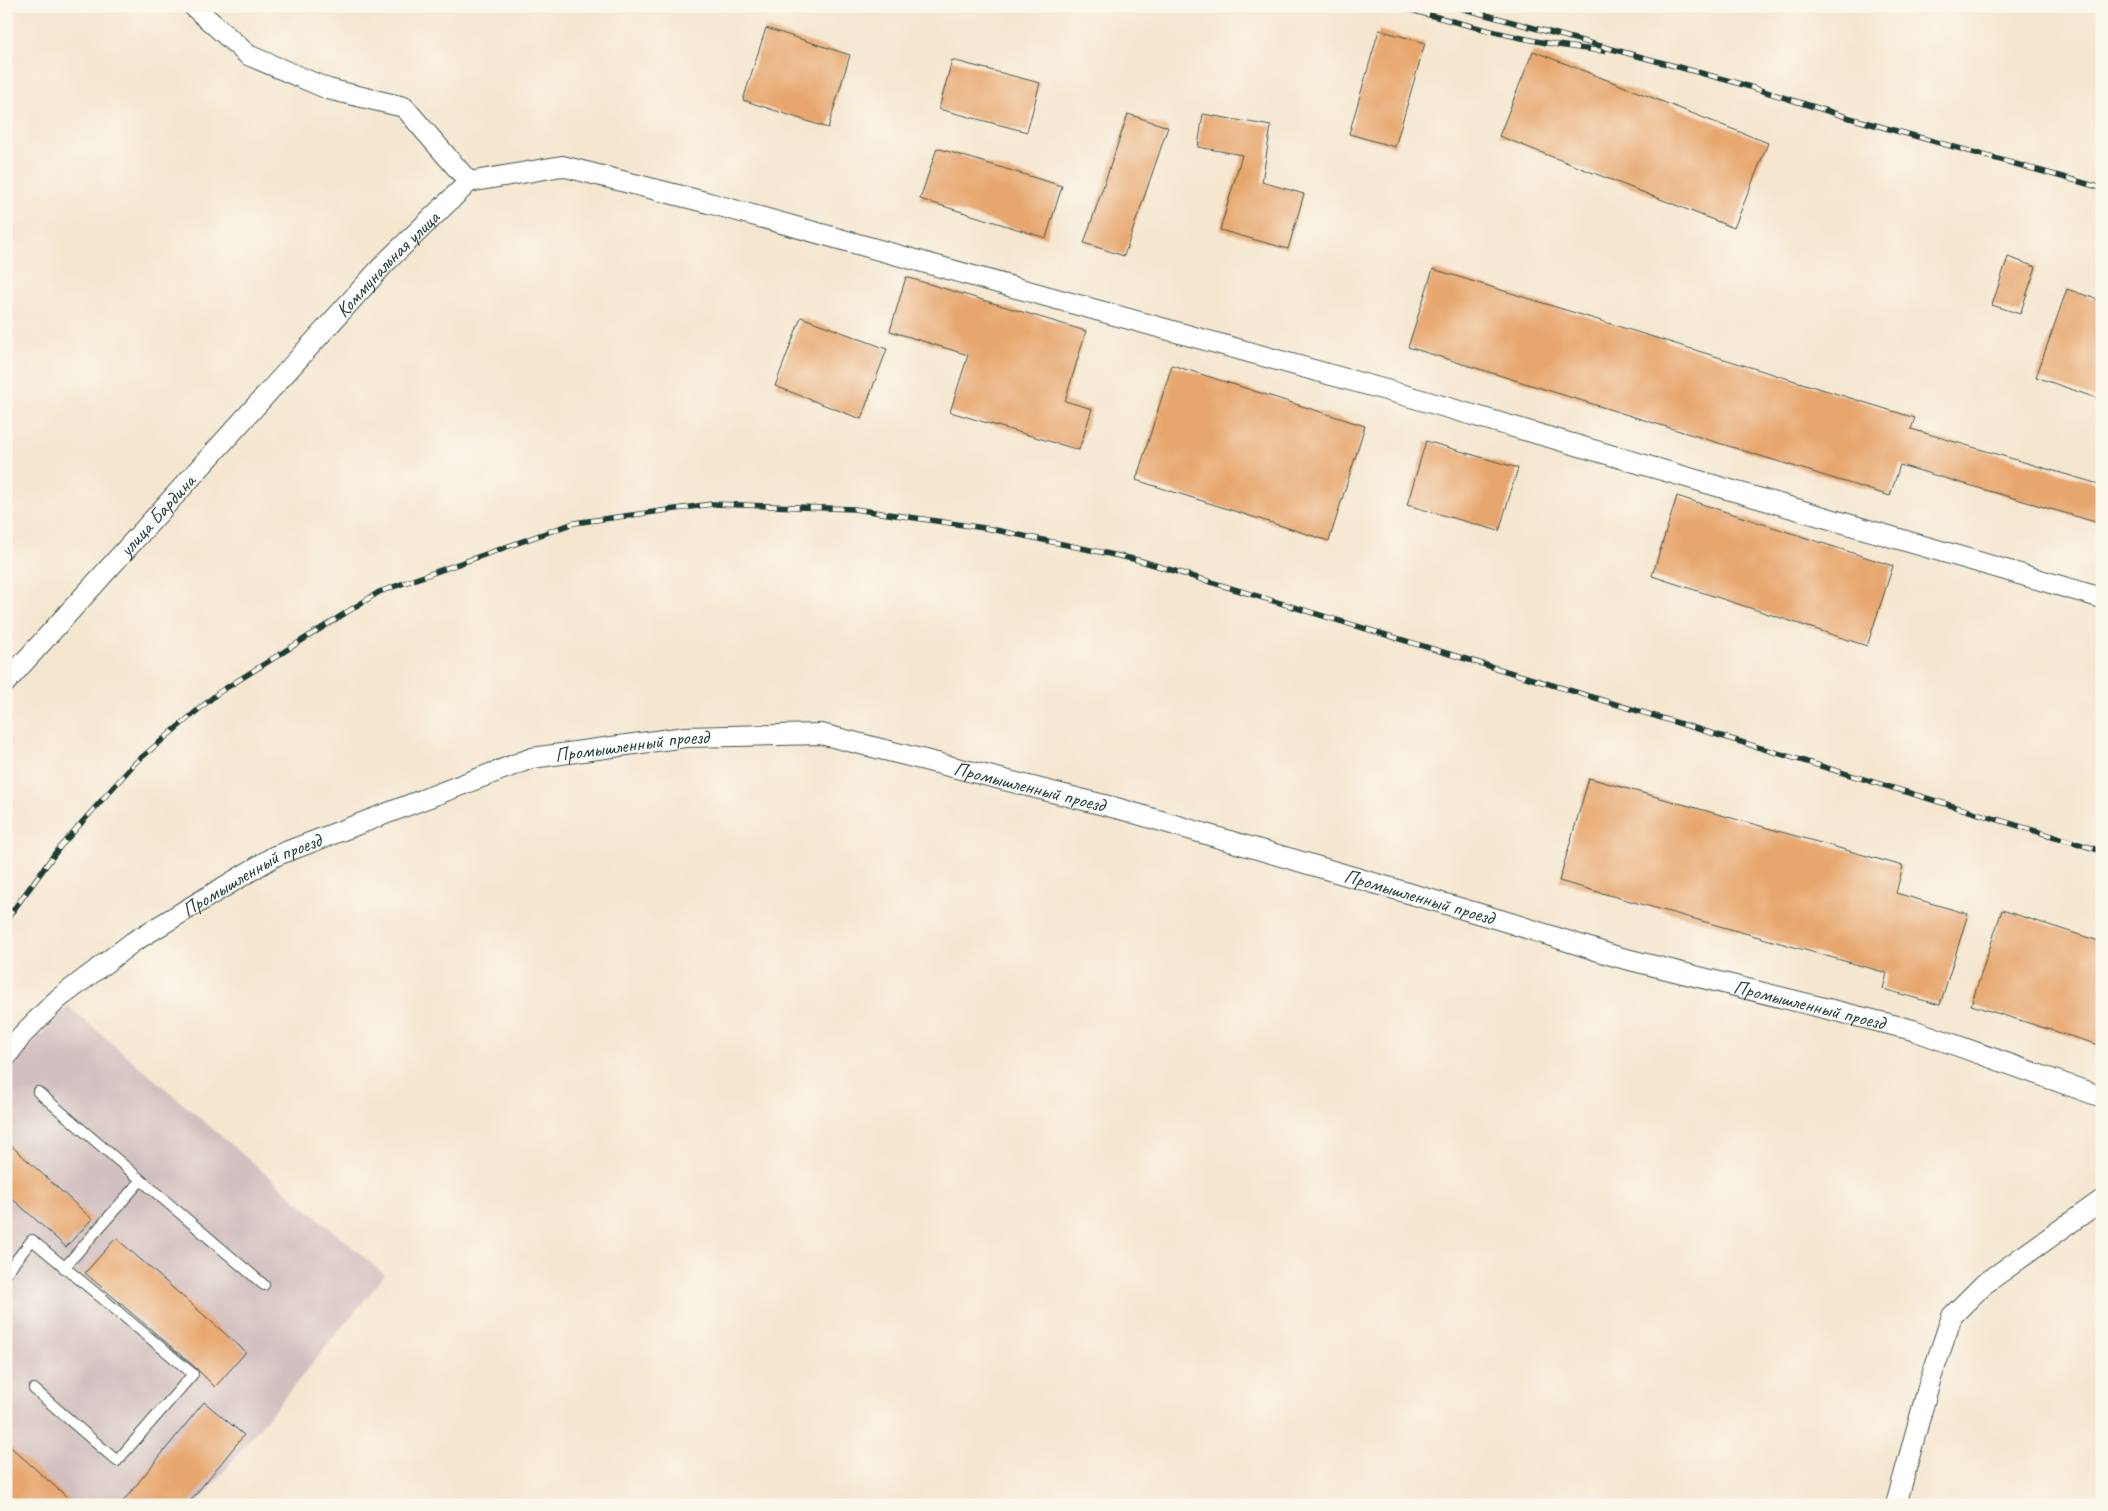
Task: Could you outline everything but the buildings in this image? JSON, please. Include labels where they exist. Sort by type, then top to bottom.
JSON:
[{"type":"street","points":[[193,6],[248,55],[328,90],[404,107],[469,182],[562,166],[709,203],[1395,393],[2102,598]]},
{"type":"street","name":"Коммунальная улица","points":[[308,348],[386,262],[469,182]]},
{"type":"street","name":"улица Бардина","points":[[6,682],[308,348]]},
{"type":"street","name":"Промышленный проезд","points":[[6,1056],[22,1035],[58,999],[133,942],[275,856],[532,758],[685,737],[821,734],[1120,809],[1618,956],[1913,1030],[2102,1097]]},
{"type":"street","points":[[1896,1505],[1929,1384],[1952,1316],[1983,1285],[2102,1200]]},
{"type":"lane","points":[[38,1092],[264,1285]]},
{"type":"lane","points":[[64,1268],[141,1180]]},
{"type":"lane","points":[[6,1273],[32,1240],[193,1374],[117,1461],[34,1389]]},
{"type":"shaded area","points":[[68,1006],[385,1275],[196,1505],[6,1505],[6,1077],[19,1057]]},
{"type":"railway","points":[[1397,6],[1525,39],[1603,51]]},
{"type":"railway","points":[[1453,6],[1734,82],[1850,118],[2102,188]]},
{"type":"railway","points":[[6,920],[59,848],[135,763],[218,693],[379,592],[574,523],[712,504],[854,509],[991,529],[1138,560],[2102,851]]}]
